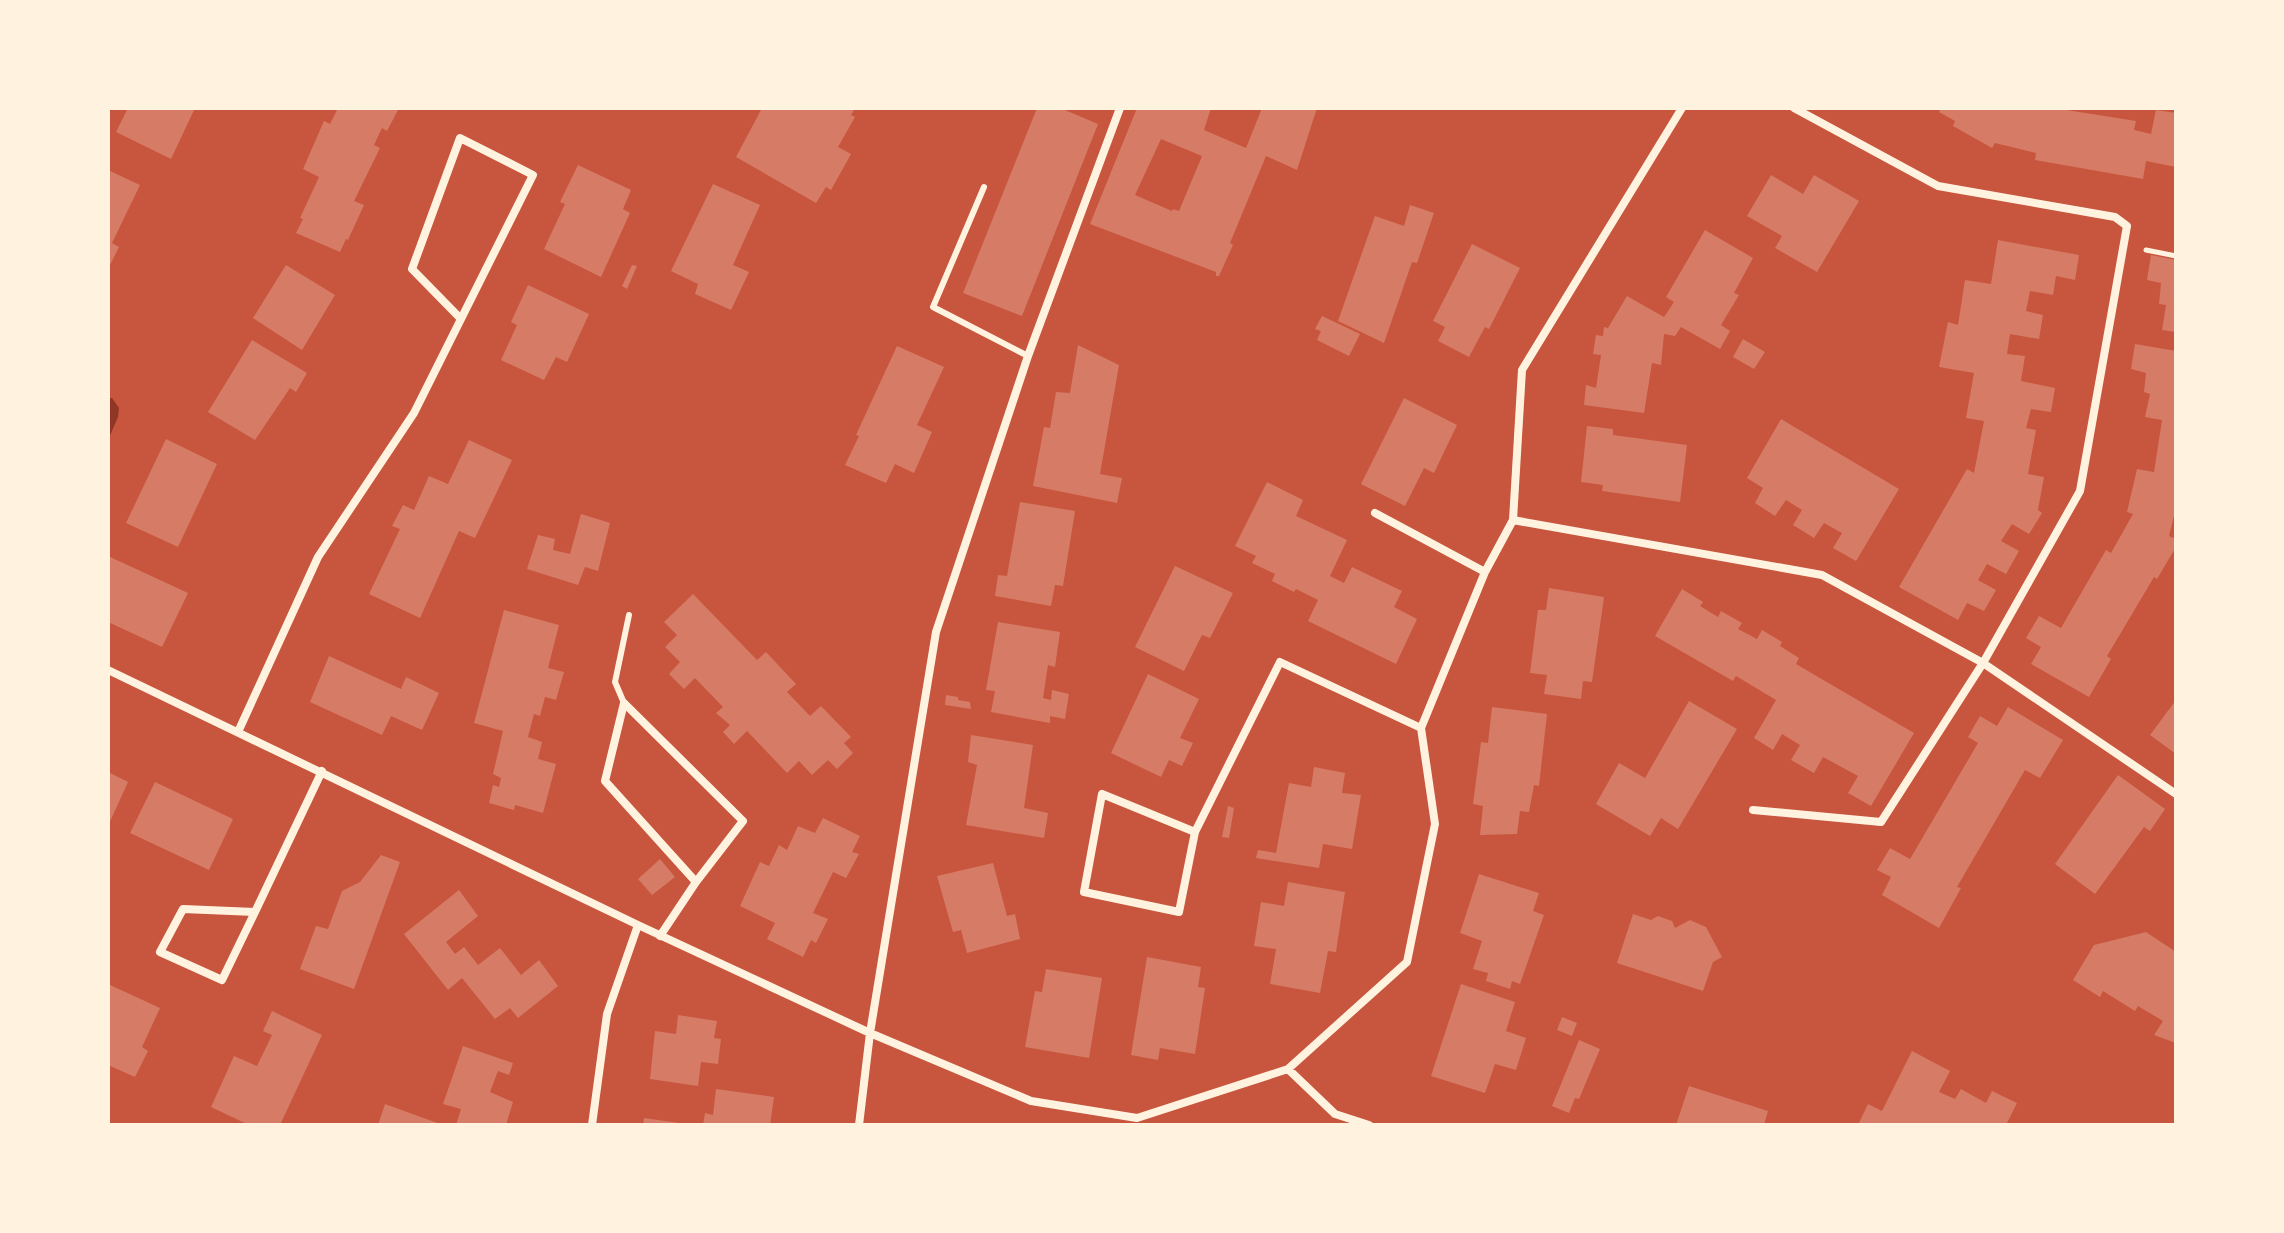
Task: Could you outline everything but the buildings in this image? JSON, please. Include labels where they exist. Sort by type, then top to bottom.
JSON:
[{"type":"street","points":[[859,1125],[870,1033],[936,632],[1028,356],[1120,108]]},
{"type":"street","points":[[108,670],[660,936],[870,1033],[1031,1101],[1137,1122],[1288,1069],[1407,962],[1435,824],[1421,728],[1485,572],[1513,520],[1522,370],[1682,108]]},
{"type":"street","points":[[1753,810],[1881,822],[1983,663],[2080,491],[2127,226],[2115,217],[1938,186],[1794,108]]},
{"type":"street","points":[[238,732],[318,557],[414,413],[461,319],[533,175],[460,138],[412,269],[461,319]]},
{"type":"street","points":[[1375,513],[1485,572]]},
{"type":"street","points":[[1513,520],[1822,575],[1983,663],[2176,794]]},
{"type":"street","points":[[1195,832],[1102,794],[1084,892],[1179,912],[1195,832],[1280,662],[1421,728]]},
{"type":"street","points":[[624,703],[743,821],[696,882],[660,936]]},
{"type":"street","points":[[624,703],[605,781],[696,882]]},
{"type":"street","points":[[255,912],[183,909],[160,952],[222,980],[255,912],[322,771]]},
{"type":"street","points":[[592,1125],[607,1014],[638,925]]},
{"type":"street","points":[[1288,1069],[1335,1114],[1369,1125]]},
{"type":"street","points":[[1335,1114],[1339,1125]]},
{"type":"lane","points":[[984,187],[933,307],[1028,356]]},
{"type":"lane","points":[[624,703],[615,682],[629,615]]},
{"type":"shaded area","points":[[108,398],[112,398],[119,408],[108,440]]}]
